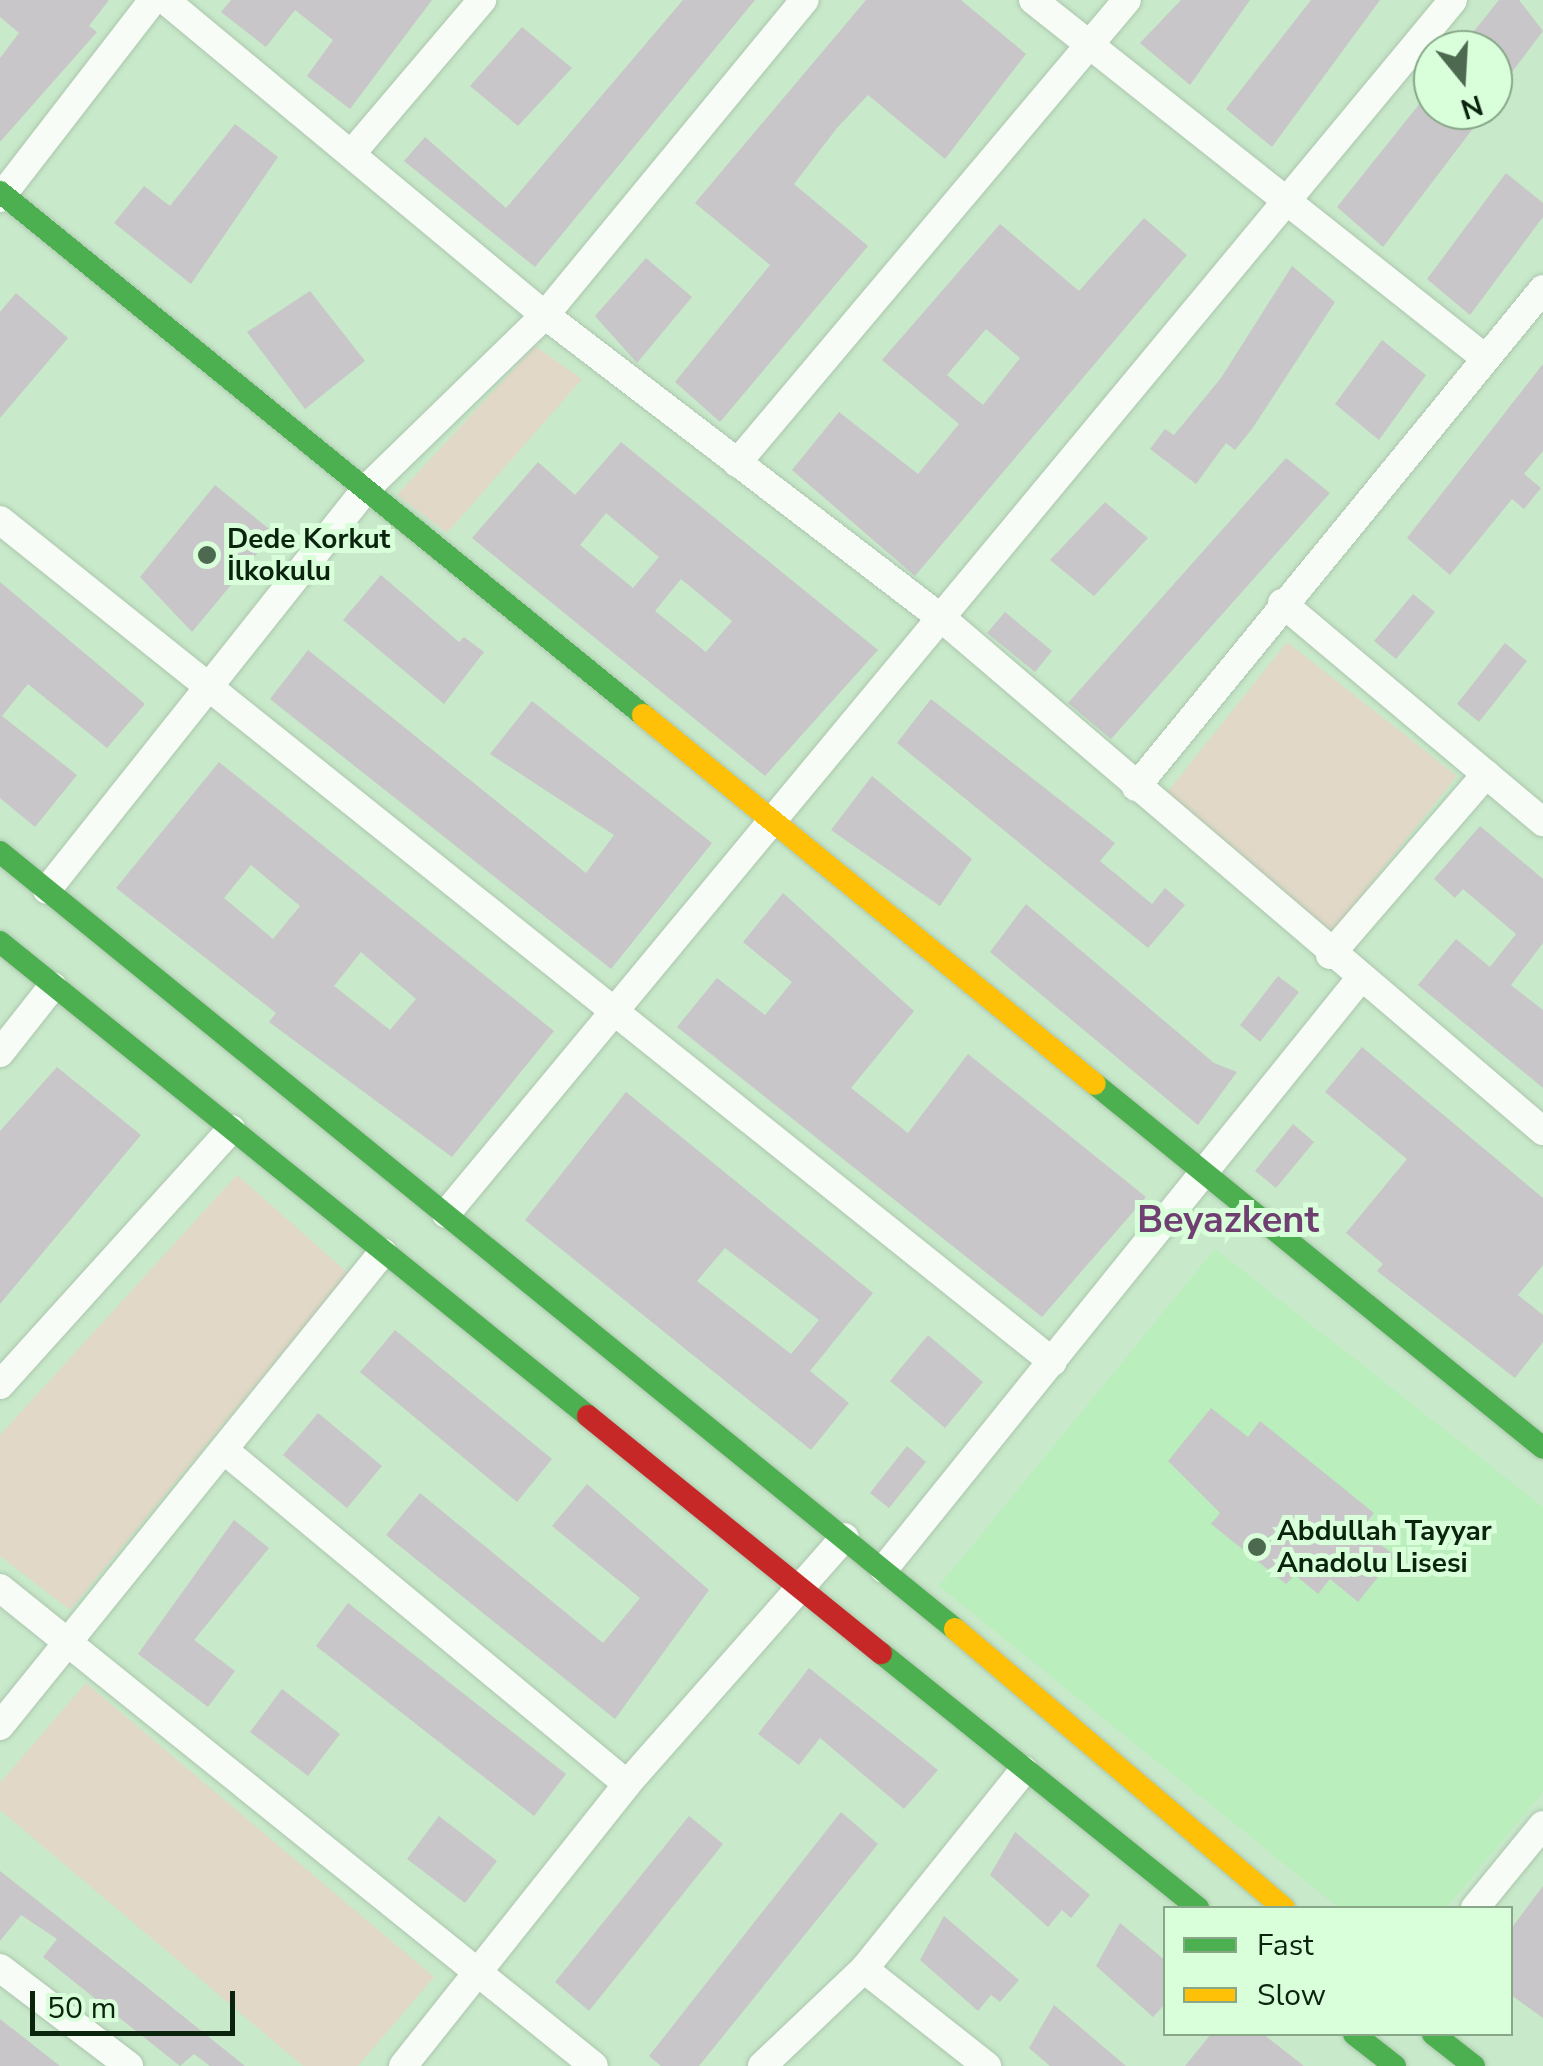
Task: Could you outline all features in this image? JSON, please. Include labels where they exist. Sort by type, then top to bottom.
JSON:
[{"type":"street","points":[[153,0],[1,195],[1543,1448]]},
{"type":"street","points":[[165,0],[545,315],[944,621],[1358,980],[1543,1132]]},
{"type":"street","points":[[352,153],[482,0]]},
{"type":"street","points":[[47,890],[206,682],[366,490],[545,315],[805,0]]},
{"type":"street","points":[[1033,0],[1485,358]]},
{"type":"street","points":[[737,462],[1127,0]]},
{"type":"street","points":[[446,1214],[944,621],[1453,0]]},
{"type":"street","points":[[1136,787],[1282,603],[1543,289]]},
{"type":"street","points":[[0,520],[206,682],[612,1016],[1053,1362]]},
{"type":"street","points":[[1282,603],[1543,822]]},
{"type":"street","points":[[1330,955],[1486,774]]},
{"type":"street","points":[[0,852],[884,1569],[1282,1906]]},
{"type":"street","points":[[0,942],[1195,1906]]},
{"type":"street","points":[[884,1569],[1208,1174],[1358,980]]},
{"type":"street","points":[[0,1053],[54,986]]},
{"type":"street","points":[[0,1385],[231,1129]]},
{"type":"street","points":[[0,1726],[383,1252]]},
{"type":"street","points":[[224,1450],[627,1784]]},
{"type":"street","points":[[403,2066],[627,1784],[845,1538]]},
{"type":"street","points":[[0,1588],[473,1975],[594,2066]]},
{"type":"street","points":[[762,2066],[864,1969],[1024,1770]]},
{"type":"street","points":[[1477,1906],[1543,1825]]},
{"type":"street","points":[[0,1968],[129,2066]]},
{"type":"street","points":[[864,1969],[987,2066]]},
{"type":"street","points":[[1357,2036],[1395,2066]]},
{"type":"street","points":[[1436,2036],[1474,2066]]},
{"type":"shaded area","points":[[535,346],[582,379],[447,533],[397,495]]},
{"type":"shaded area","points":[[1287,642],[1457,776],[1331,933],[1162,799]]},
{"type":"shaded area","points":[[237,1175],[348,1273],[70,1610],[0,1556],[0,1435]]},
{"type":"shaded area","name":"Abdullah Tayyar Anadolu Lisesi","points":[[1215,1249],[1543,1507],[1543,1792],[1448,1906],[1337,1906],[939,1586]]},
{"type":"shaded area","points":[[86,1683],[434,1977],[358,2066],[303,2066],[0,1810],[0,1783]]},
{"type":"building","points":[[0,0],[109,0],[89,26],[97,32],[0,142],[0,58],[19,33],[0,17]]},
{"type":"building","points":[[231,0],[432,0],[350,109],[307,76],[333,40],[295,10],[266,47],[221,12]]},
{"type":"building","points":[[683,0],[755,0],[535,267],[404,161],[425,137],[506,208]]},
{"type":"building","points":[[866,0],[961,0],[1026,54],[945,159],[868,95],[837,128],[794,184],[868,246],[720,422],[675,382],[770,265],[695,203]]},
{"type":"building","points":[[1181,0],[1250,0],[1190,85],[1140,43]]},
{"type":"building","points":[[1311,0],[1380,0],[1272,147],[1226,109]]},
{"type":"building","points":[[1499,0],[1519,0],[1543,31],[1513,71],[1513,30],[1475,30]]},
{"type":"building","points":[[522,27],[572,68],[518,126],[470,86]]},
{"type":"building","points":[[1413,112],[1413,130],[1472,130],[1383,247],[1337,207]]},
{"type":"building","points":[[235,124],[278,157],[191,284],[114,223],[144,186],[170,206]]},
{"type":"building","points":[[1506,173],[1543,203],[1543,217],[1470,315],[1427,279]]},
{"type":"building","points":[[1144,218],[1187,255],[915,576],[792,470],[839,412],[918,474],[959,424],[882,360],[1000,224],[1079,291]],"holes":[[[986,329],[1020,358],[983,405],[947,375]]]},
{"type":"building","points":[[646,258],[692,297],[637,363],[595,316]]},
{"type":"building","points":[[1292,266],[1335,302],[1252,429],[1235,450],[1226,443],[1196,484],[1150,449],[1165,429],[1174,435],[1221,378]]},
{"type":"building","points":[[310,291],[365,361],[305,409],[247,332]]},
{"type":"building","points":[[16,293],[68,338],[0,418],[0,312]]},
{"type":"building","points":[[1382,340],[1426,375],[1379,440],[1335,404]]},
{"type":"building","points":[[1543,364],[1543,451],[1524,474],[1541,488],[1524,509],[1512,499],[1450,575],[1407,538]]},
{"type":"building","points":[[621,442],[878,650],[765,776],[472,538],[538,462],[575,495]],"holes":[[[606,513],[659,557],[633,588],[580,545]],[[681,579],[732,621],[706,652],[655,611]]]},
{"type":"building","points":[[1286,458],[1330,493],[1111,739],[1068,703]]},
{"type":"building","name":"Dede Korkut İlkokulu","points":[[215,485],[274,533],[192,632],[140,577]]},
{"type":"building","points":[[1105,502],[1148,538],[1094,596],[1050,560]]},
{"type":"building","points":[[381,575],[459,642],[464,637],[484,652],[444,704],[343,620]]},
{"type":"building","points":[[0,582],[145,704],[107,748],[28,684],[2,716],[77,775],[35,827],[0,798]]},
{"type":"building","points":[[1413,594],[1435,612],[1396,659],[1374,641]]},
{"type":"building","points":[[1005,612],[1052,651],[1035,672],[987,633]]},
{"type":"building","points":[[1505,643],[1527,661],[1479,722],[1457,704]]},
{"type":"building","points":[[308,650],[586,873],[614,835],[490,754],[532,701],[712,843],[611,969],[270,699]]},
{"type":"building","points":[[931,699],[1115,843],[1100,861],[1152,904],[1165,888],[1185,905],[1148,948],[897,743]]},
{"type":"building","points":[[219,762],[554,1031],[452,1157],[269,1022],[276,1013],[116,888]],"holes":[[[251,865],[300,906],[273,939],[224,898]],[[361,952],[416,999],[390,1030],[334,986]]]},
{"type":"building","points":[[872,776],[972,859],[940,906],[831,830]]},
{"type":"building","points":[[1480,826],[1543,879],[1543,943],[1511,985],[1543,1010],[1543,1088],[1418,985],[1456,939],[1490,967],[1516,934],[1463,889],[1455,898],[1434,879]]},
{"type":"building","points":[[783,893],[914,1011],[851,1088],[908,1133],[968,1054],[1146,1197],[1042,1317],[677,1027],[717,978],[765,1015],[792,982],[743,942]]},
{"type":"building","points":[[1026,904],[1214,1063],[1237,1072],[1198,1125],[990,952]]},
{"type":"building","points":[[1278,976],[1299,992],[1260,1042],[1240,1025]]},
{"type":"building","points":[[1362,1047],[1543,1198],[1543,1265],[1518,1295],[1543,1315],[1543,1342],[1515,1378],[1377,1271],[1383,1264],[1346,1233],[1407,1159],[1325,1092]]},
{"type":"building","points":[[57,1067],[141,1135],[0,1304],[0,1131]]},
{"type":"building","points":[[626,1092],[873,1293],[810,1371],[849,1403],[811,1450],[525,1220]],"holes":[[[725,1248],[819,1320],[791,1354],[697,1281]]]},
{"type":"building","points":[[1293,1124],[1314,1142],[1276,1188],[1255,1171]]},
{"type":"building","points":[[395,1330],[552,1459],[517,1502],[360,1372]]},
{"type":"building","points":[[928,1335],[983,1382],[945,1428],[890,1381]]},
{"type":"building","name":"Abdullah Tayyar Anadolu Lisesi","points":[[1211,1408],[1248,1437],[1260,1421],[1374,1513],[1361,1529],[1395,1556],[1358,1602],[1330,1579],[1318,1594],[1295,1575],[1286,1584],[1211,1524],[1220,1513],[1168,1461]]},
{"type":"building","points":[[318,1413],[382,1466],[347,1508],[283,1455]]},
{"type":"building","points":[[907,1446],[926,1462],[889,1508],[870,1493]]},
{"type":"building","points":[[587,1484],[709,1590],[615,1719],[386,1535],[420,1493],[603,1643],[640,1598],[552,1526]]},
{"type":"building","points":[[234,1520],[269,1548],[194,1640],[235,1671],[208,1707],[138,1654]]},
{"type":"building","points":[[348,1603],[566,1774],[534,1816],[316,1646]]},
{"type":"building","points":[[809,1668],[938,1770],[904,1809],[820,1738],[799,1765],[758,1734]]},
{"type":"building","points":[[282,1689],[340,1734],[308,1776],[250,1732]]},
{"type":"building","points":[[841,1812],[878,1844],[699,2066],[661,2066],[649,2056]]},
{"type":"building","points":[[439,1816],[497,1861],[465,1903],[407,1859]]},
{"type":"building","points":[[689,1816],[723,1844],[589,2011],[555,1982]]},
{"type":"building","points":[[1015,1832],[1090,1895],[1071,1918],[1062,1910],[1048,1927],[990,1875]]},
{"type":"building","points":[[0,1871],[245,2066],[210,2066],[194,2054],[180,2066],[43,1957],[57,1939],[21,1915],[0,1941]]},
{"type":"building","points":[[1543,1886],[1543,2018],[1513,1996],[1513,1926]]},
{"type":"building","points":[[944,1916],[1019,1980],[1000,2002],[991,1995],[978,2011],[920,1960]]},
{"type":"building","points":[[1120,1923],[1163,1959],[1163,2006],[1153,2017],[1096,1966]]},
{"type":"building","points":[[1054,2005],[1126,2066],[1050,2066],[1029,2048]]},
{"type":"building","points":[[0,2019],[60,2066],[0,2066]]},
{"type":"building","points":[[1209,2036],[1266,2036],[1304,2066],[1185,2066]]},
{"type":"traffic: fast","points":[[0,192],[643,715]]},
{"type":"traffic: fast","points":[[0,852],[955,1629]]},
{"type":"traffic: fast","points":[[0,942],[588,1416]]},
{"type":"traffic: fast","points":[[1095,1084],[1543,1448]]},
{"type":"traffic: fast","points":[[881,1653],[1196,1906]]},
{"type":"traffic: fast","points":[[1357,2036],[1395,2066]]},
{"type":"traffic: fast","points":[[1436,2036],[1474,2066]]},
{"type":"traffic: slow","points":[[643,715],[1095,1084]]},
{"type":"traffic: slow","points":[[955,1629],[1282,1906]]},
{"type":"traffic: jam","points":[[588,1416],[881,1653]]},
{"type":"place","name":"Dede Korkut İlkokulu","points":[[207,555]]},
{"type":"place","name":"Abdullah Tayyar Anadolu Lisesi","points":[[1257,1547]]},
{"type":"district","name":"Beyazkent","points":[[1228,1220]]}]
